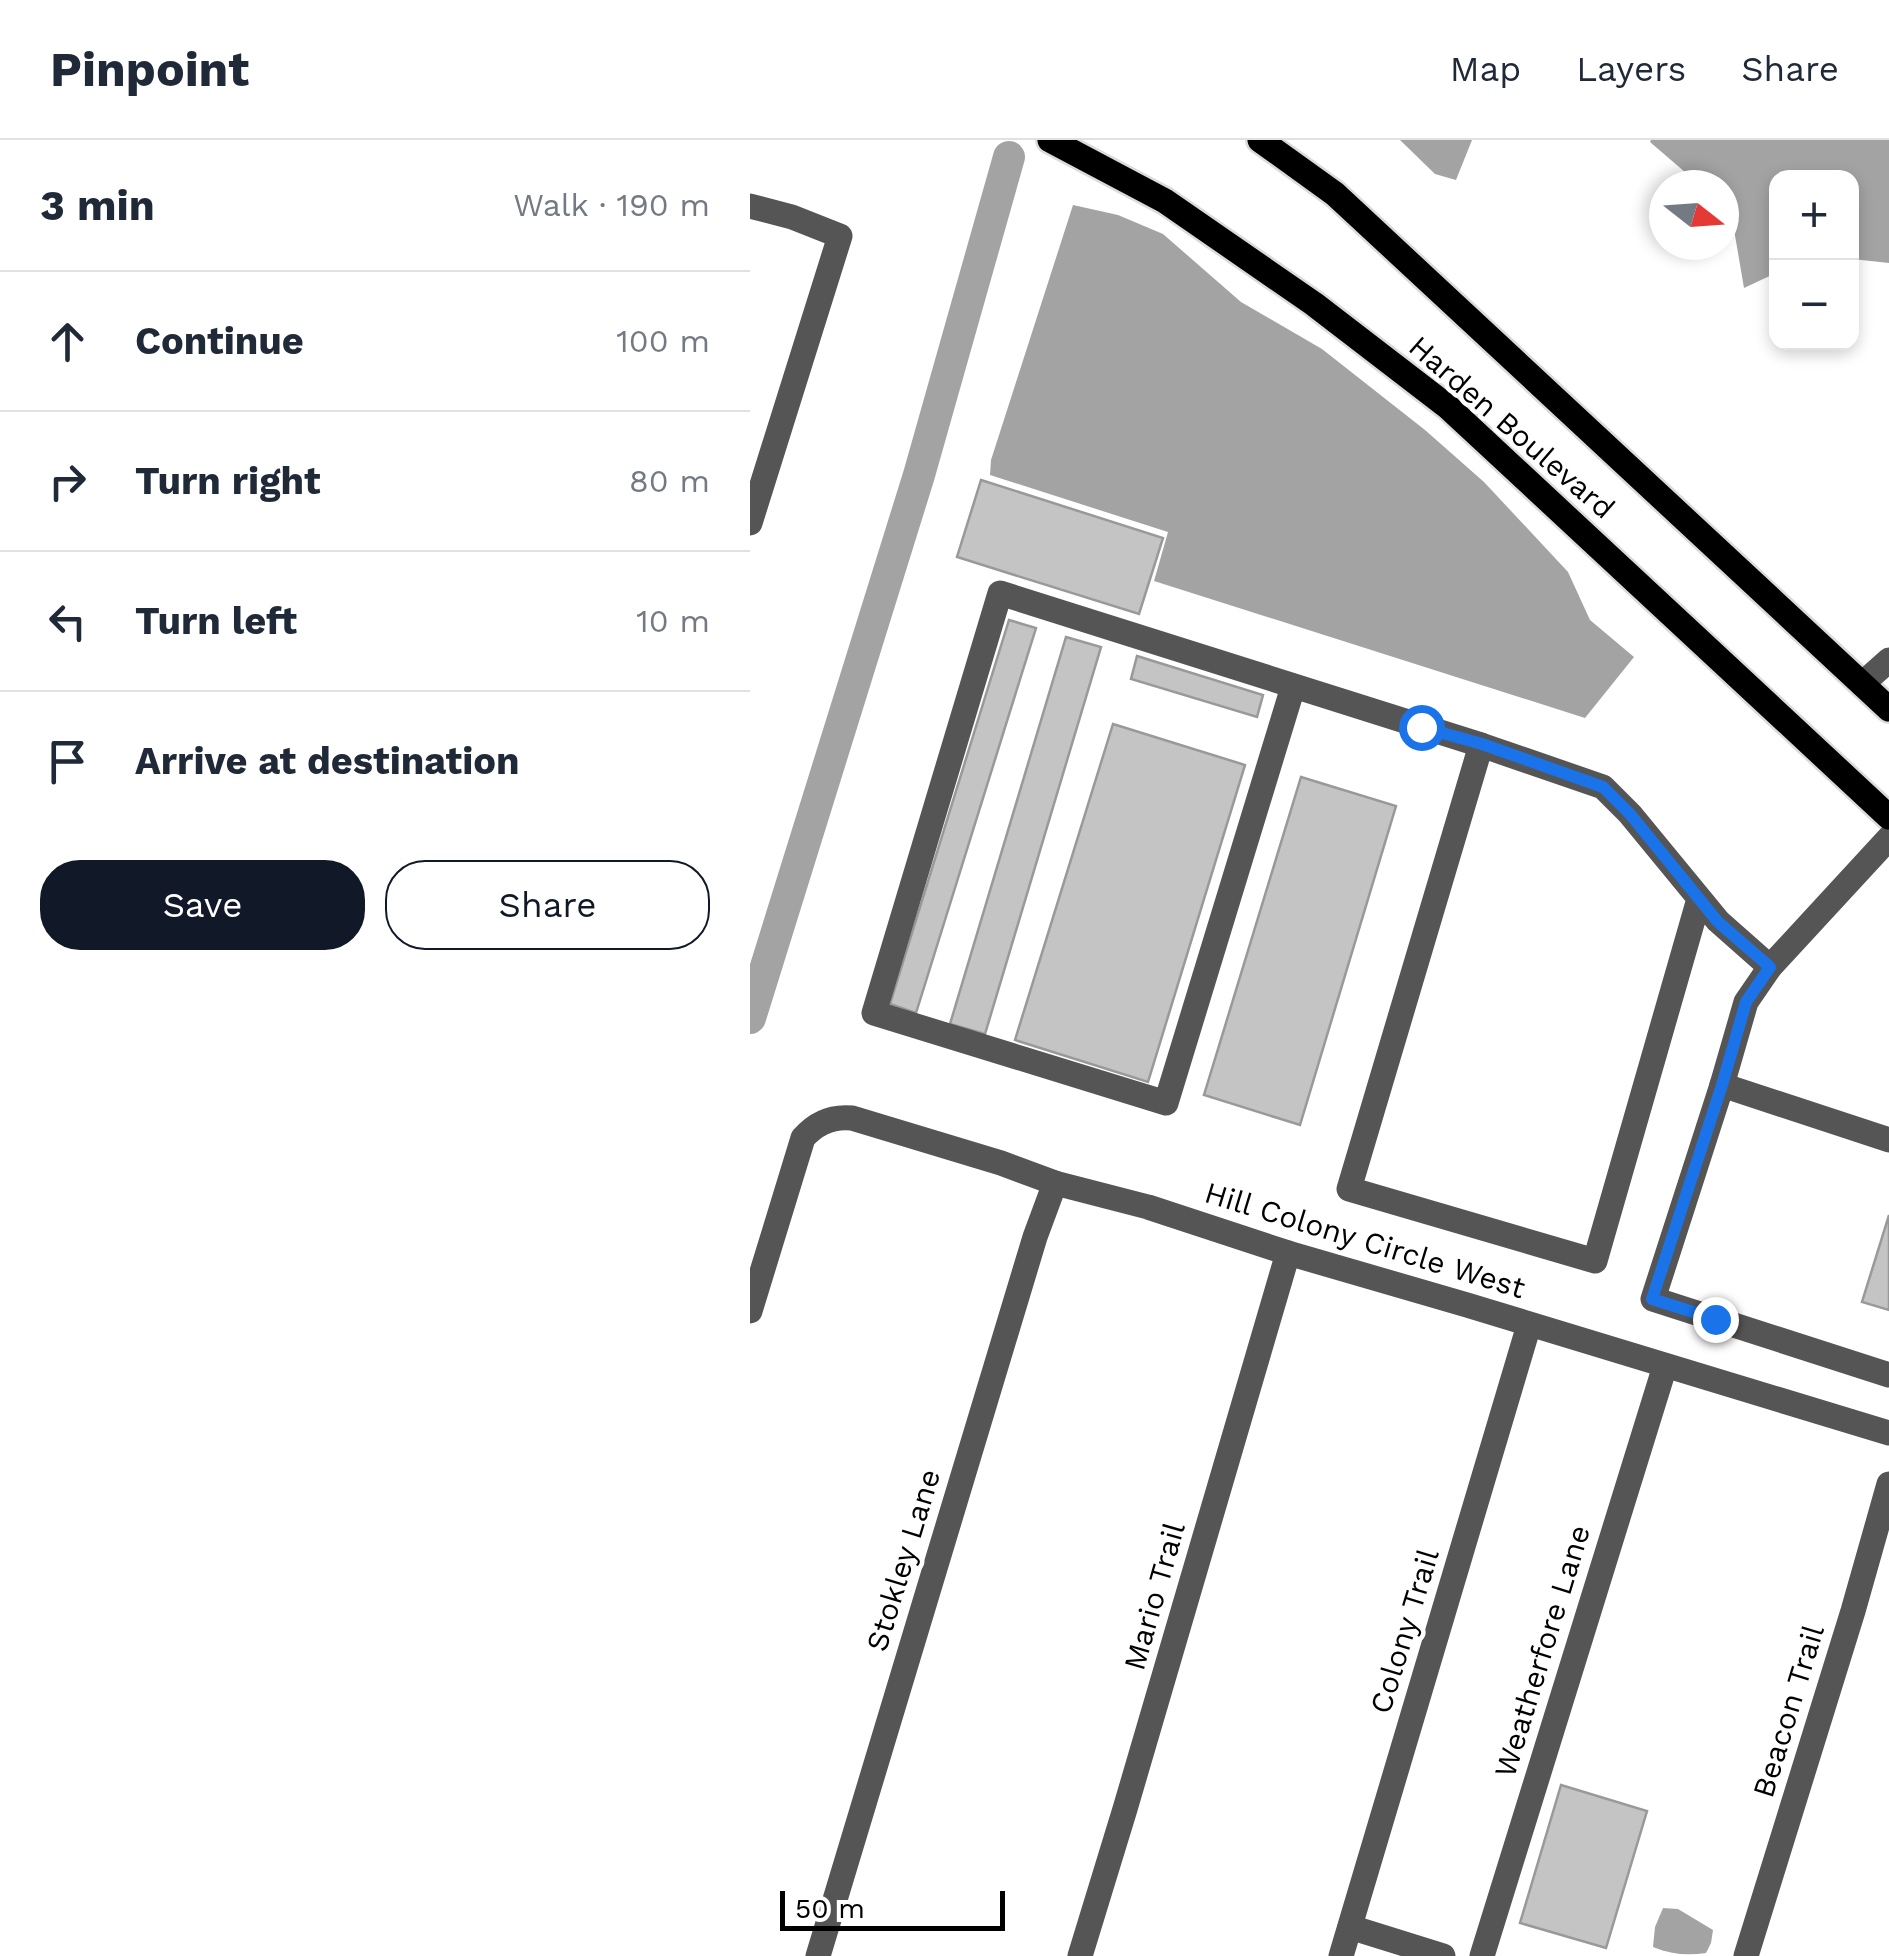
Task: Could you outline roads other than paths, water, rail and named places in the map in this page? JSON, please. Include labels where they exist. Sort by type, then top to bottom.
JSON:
[{"type":"main road","name":"Harden Boulevard","points":[[1051,140],[1165,201],[1314,304],[1448,407],[1889,817]]},
{"type":"main road","name":"Harden Boulevard","points":[[1260,140],[1335,194],[1889,710]]},
{"type":"street","points":[[750,206],[840,236],[750,523]]},
{"type":"street","points":[[1292,687],[1166,1103],[874,1012],[1000,592],[1482,744],[1603,787],[1630,814],[1718,922],[1770,967]]},
{"type":"street","points":[[1862,684],[1889,660]]},
{"type":"street","points":[[1482,744],[1349,1189],[1595,1261],[1699,898]]},
{"type":"street","points":[[1889,838],[1770,967],[1746,1002],[1652,1299],[1889,1375]]},
{"type":"street","points":[[1722,1085],[1889,1140]]},
{"type":"street","name":"Hill Colony Circle West","points":[[750,1311],[803,1138],[821,1123],[838,1117],[852,1118],[1055,1183],[1148,1207],[1288,1254],[1467,1304],[1889,1433]]},
{"type":"street","name":"Stokley Lane","points":[[818,1956],[1029,1256],[1055,1183]]},
{"type":"street","name":"Mario Trail","points":[[1080,1956],[1288,1254]]},
{"type":"street","name":"Colony Trail","points":[[1341,1956],[1530,1325]]},
{"type":"street","name":"Weatherfore Lane","points":[[1482,1956],[1665,1366]]},
{"type":"street","name":"Beacon Trail","points":[[1746,1956],[1889,1484]]},
{"type":"street","points":[[1350,1927],[1443,1956]]},
{"type":"waterway","points":[[750,1018],[919,475],[1009,157]]}]
